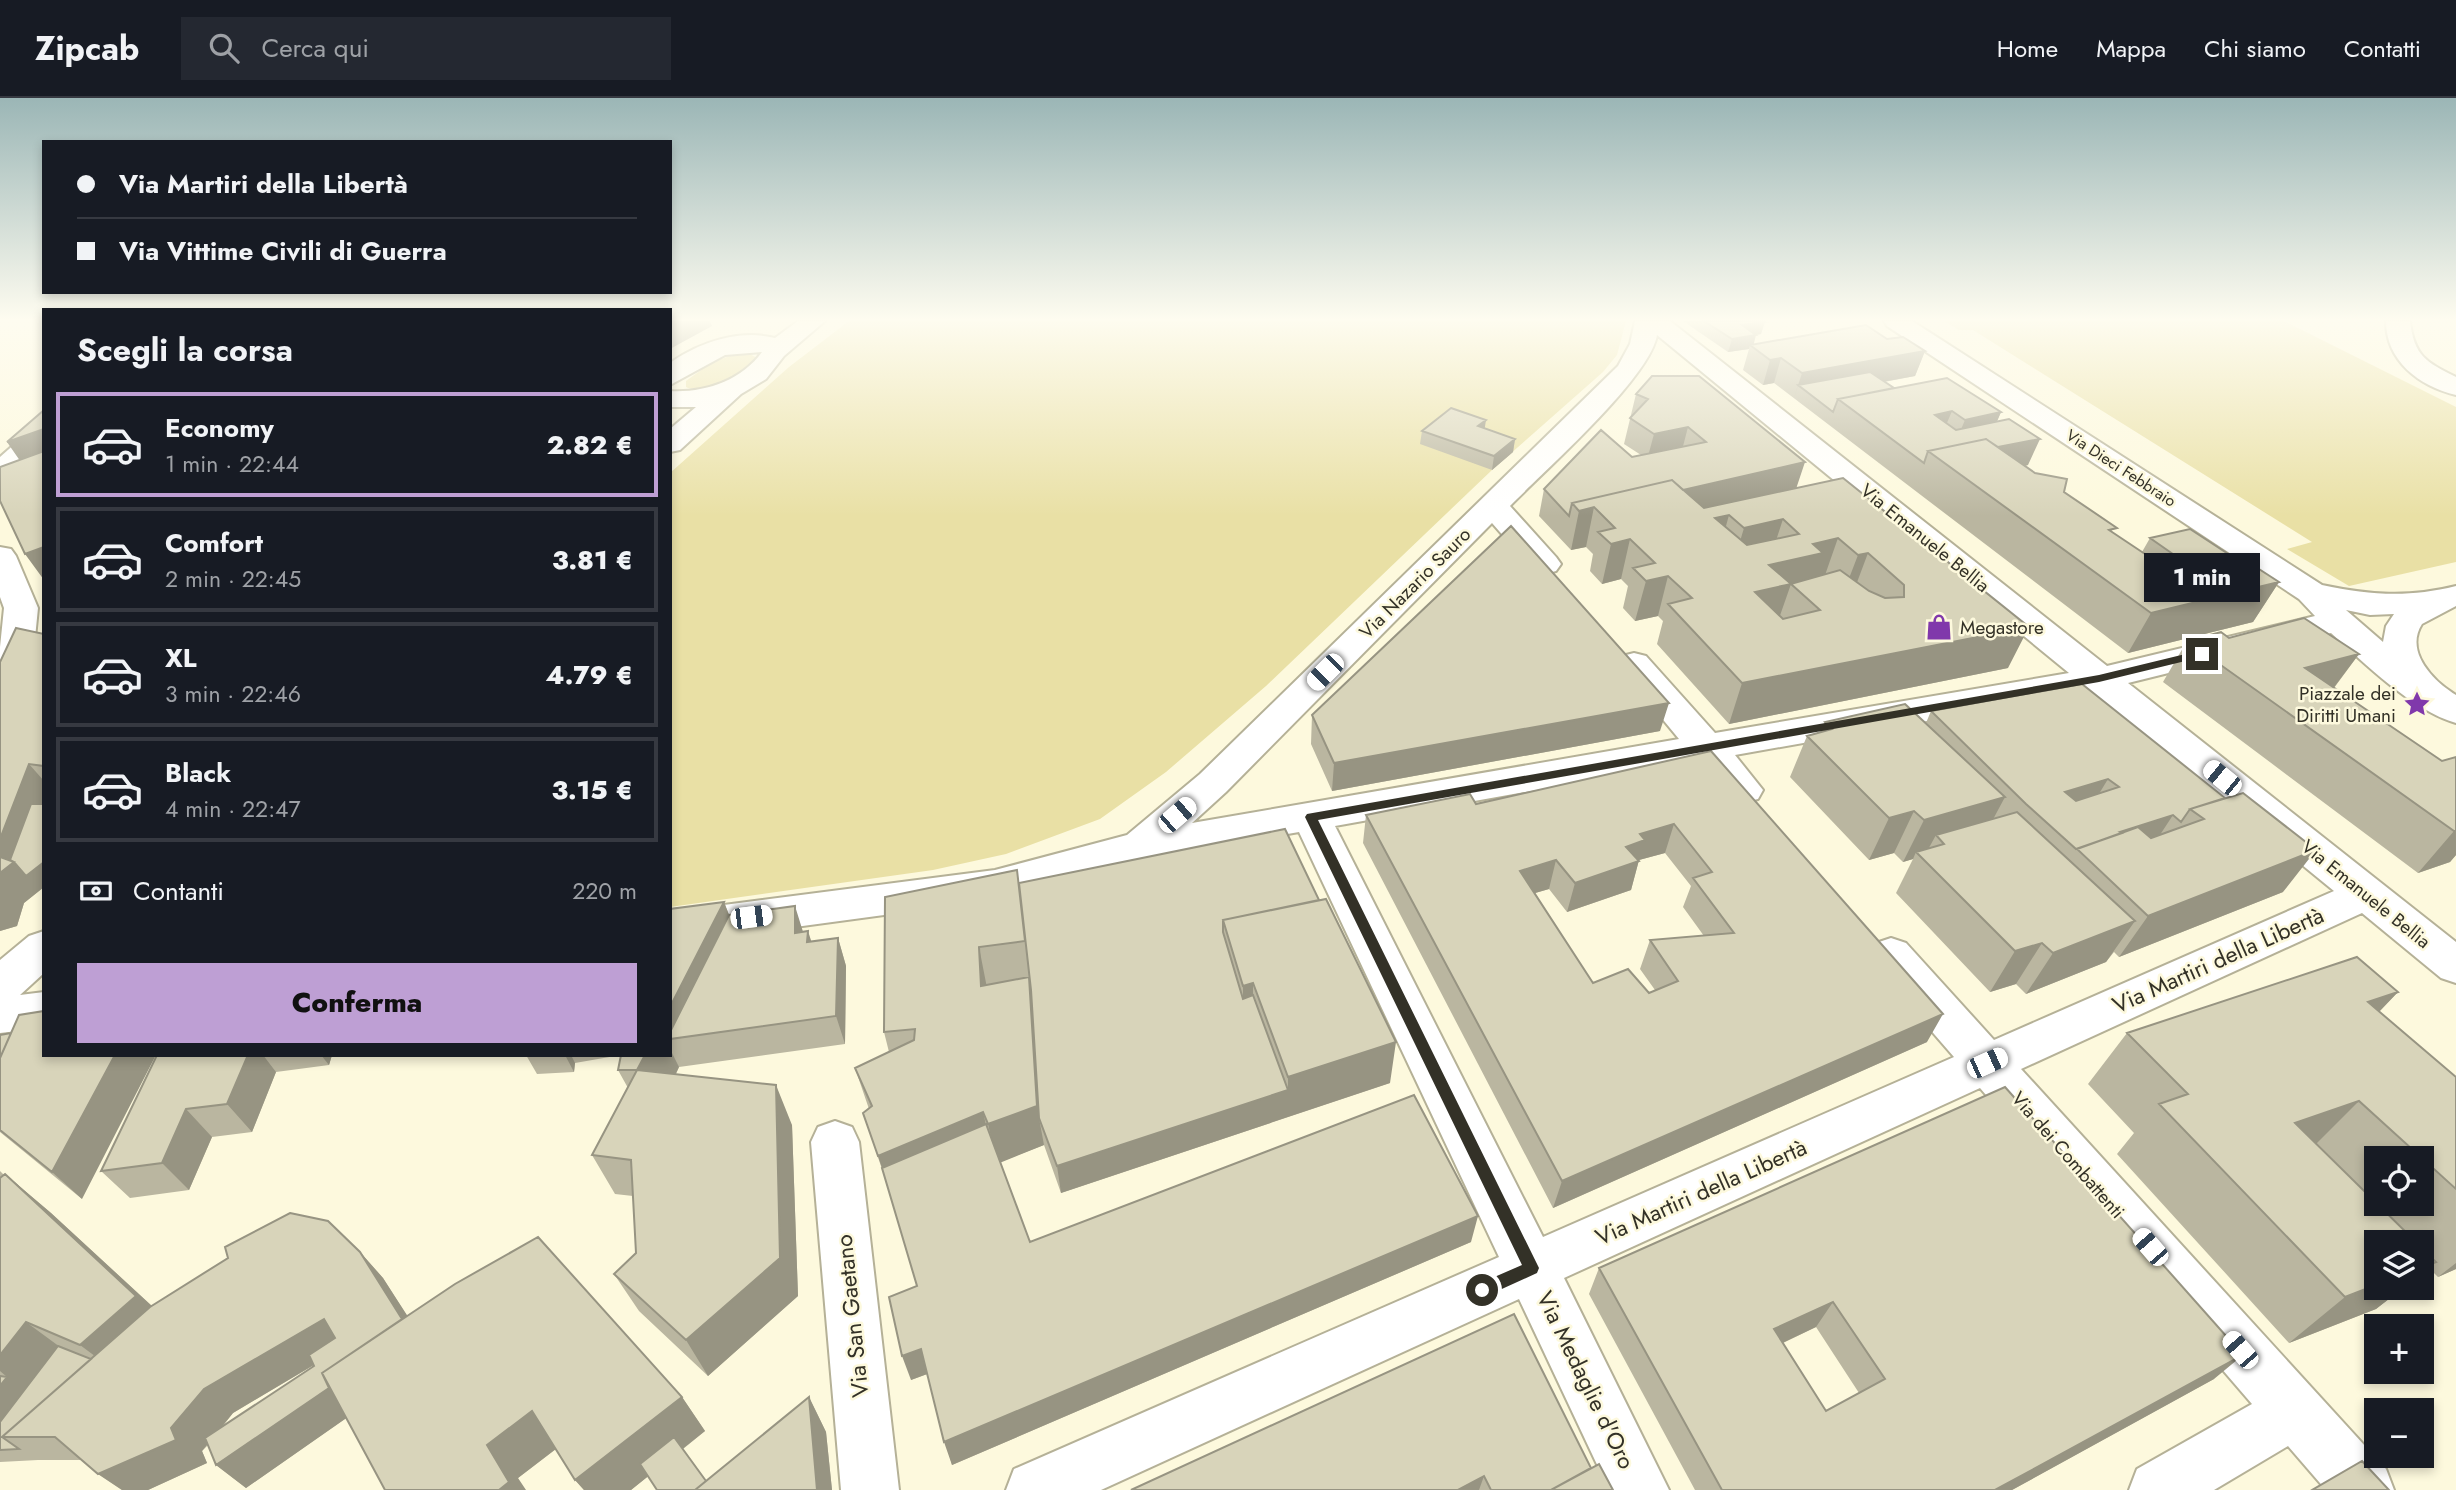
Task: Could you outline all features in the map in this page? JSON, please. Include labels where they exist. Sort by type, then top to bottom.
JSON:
[{"type":"street","points":[[674,386],[703,398],[735,386]]},
{"type":"street","points":[[672,442],[737,386]]},
{"type":"street","name":"Via Nazario Sauro","points":[[672,928],[995,885],[1140,846],[1213,783],[1613,386]]},
{"type":"street","name":"Via Emanuele Bellia","points":[[1736,386],[2456,967]]},
{"type":"street","name":"Via Dieci Febbraio","points":[[1995,386],[2311,592]]},
{"type":"street","points":[[0,472],[42,435]]},
{"type":"street","points":[[0,487],[42,472]]},
{"type":"street","points":[[1493,505],[1573,596]]},
{"type":"street","points":[[0,556],[22,608],[17,648],[0,687]]},
{"type":"street","points":[[2311,592],[2370,606],[2443,599]]},
{"type":"street","points":[[2311,592],[2337,621],[2426,693],[2456,711]]},
{"type":"street","points":[[2426,693],[2398,653],[2396,637],[2405,623],[2443,599]]},
{"type":"street","points":[[1140,846],[2099,679],[2337,621]]},
{"type":"street","points":[[1609,636],[1770,819]]},
{"type":"street","name":"Via Medaglie d'Oro","points":[[1311,817],[1640,1490]]},
{"type":"street","name":"Via Martiri della Libertà","points":[[1035,1490],[2366,894]]},
{"type":"street","name":"Via dei Combattenti","points":[[1861,921],[2365,1490]]},
{"type":"street","points":[[0,986],[42,950]]},
{"type":"street","points":[[0,1015],[42,1010]]},
{"type":"street","name":"Via San Gaetano","points":[[835,1142],[870,1490]]},
{"type":"street","points":[[2158,1490],[2294,1411]]},
{"type":"shaded area","points":[[686,386],[710,386],[693,389]]},
{"type":"shaded area","points":[[768,386],[1587,386],[1492,470],[1266,686],[1166,772],[1100,819],[1006,854],[933,870],[672,907],[672,471]]},
{"type":"shaded area","points":[[2062,386],[2414,386],[2456,407],[2456,562],[2349,586],[2287,549],[2312,542]]},
{"type":"building","points":[[1643,386],[1711,386],[1805,462],[1683,490],[1672,480],[1572,503],[1569,516],[1544,489],[1601,430],[1632,457],[1706,442],[1688,427],[1654,434],[1630,418],[1648,399],[1636,394]]},
{"type":"building","points":[[1799,386],[1894,388],[1838,399],[1833,412]]},
{"type":"building","points":[[1906,386],[1960,386],[2001,412],[1965,420],[1952,411],[1935,415],[1956,430],[2009,419],[2040,439],[1998,447],[1986,439],[1928,451],[1924,463],[1838,399]]},
{"type":"building","points":[[1451,408],[1486,420],[1478,426],[1515,439],[1494,456],[1422,431]]},
{"type":"building","points":[[42,412],[42,430],[7,442]]},
{"type":"building","points":[[1986,439],[2035,473],[2067,479],[2064,492],[2117,528],[2109,530],[2160,564],[2180,559],[2150,538],[2190,529],[2239,561],[2245,560],[2279,582],[2151,613],[1928,451]]},
{"type":"building","points":[[42,452],[42,548],[25,554],[0,501],[0,467]]},
{"type":"building","points":[[1843,478],[2029,627],[1742,683],[1668,604],[1692,598],[1668,576],[1646,581],[1633,568],[1655,563],[1630,539],[1611,544],[1598,532],[1615,528],[1594,507],[1579,511],[1572,503],[1672,480],[1704,508]],"holes":[[[1729,515],[1744,528],[1783,519],[1799,534],[1747,545],[1715,518]],[[1838,538],[1858,555],[1868,553],[1904,585],[1904,597],[1885,598],[1869,591],[1840,570],[1791,584],[1769,565],[1823,553],[1813,544]],[[1791,584],[1820,610],[1783,619],[1755,592]]]},
{"type":"building","points":[[1511,526],[1669,703],[1334,763],[1312,715]]},
{"type":"building","points":[[2304,618],[2359,654],[2305,668],[2442,761],[2456,757],[2456,831],[2187,641],[2221,632],[2229,638]]},
{"type":"building","points":[[16,628],[42,634],[42,766],[29,764],[0,839],[0,662]]},
{"type":"building","points":[[2082,684],[2225,798],[2190,809],[2181,822],[2173,815],[2076,849],[1931,711]],"holes":[[[2108,779],[2119,787],[2076,801],[2065,792]]]},
{"type":"building","points":[[1905,704],[2005,797],[1924,820],[1914,811],[1889,818],[1807,736],[1832,729],[1825,722]]},
{"type":"building","points":[[1711,751],[1943,1014],[1562,1181],[1366,815],[1470,794],[1476,804]],"holes":[[[1674,824],[1712,872],[1693,878],[1734,933],[1650,940],[1678,981],[1649,993],[1628,969],[1593,983],[1520,871],[1556,860],[1575,883],[1639,861],[1626,847],[1645,840],[1640,834]]]},
{"type":"building","points":[[2243,793],[2316,850],[2148,916],[2077,849],[2138,827],[2151,838],[2204,819],[2190,809]]},
{"type":"building","points":[[31,804],[42,804],[42,864],[26,876],[10,860]]},
{"type":"building","points":[[2017,812],[2135,921],[2053,953],[2042,943],[2015,951],[1916,852],[1944,844],[1936,835]]},
{"type":"building","points":[[1285,829],[1319,900],[1223,920],[1223,932],[1243,999],[1253,995],[1288,1090],[1057,1166],[1039,1118],[1031,990],[1019,883]]},
{"type":"building","points":[[0,857],[14,862],[0,873]]},
{"type":"building","points":[[1017,870],[1025,941],[979,947],[981,986],[1029,977],[1037,1106],[988,1124],[983,1112],[878,1156],[863,1113],[872,1106],[855,1068],[914,1040],[915,1029],[884,1032],[885,897]]},
{"type":"building","points":[[1326,899],[1396,1042],[1288,1077],[1253,983],[1243,986],[1223,920]]},
{"type":"building","points":[[724,902],[672,1003],[672,909]]},
{"type":"building","points":[[795,906],[795,933],[808,931],[807,942],[838,938],[836,1016],[672,1039],[672,1028],[729,915]]},
{"type":"building","points":[[2357,957],[2398,992],[2368,1002],[2456,1077],[2456,1189],[2434,1169],[2434,1146],[2409,1146],[2359,1101],[2295,1123],[2364,1191],[2364,1216],[2390,1216],[2404,1230],[2364,1230],[2364,1290],[2345,1297],[2159,1104],[2188,1094],[2127,1033]]},
{"type":"building","points":[[42,1011],[42,1057],[114,1057],[52,1172],[0,1130],[0,1058],[19,1015]]},
{"type":"building","points":[[11,1033],[0,1058],[0,1035]]},
{"type":"building","points":[[156,1057],[247,1057],[227,1104],[186,1109],[162,1163],[101,1171]]},
{"type":"building","points":[[621,1057],[644,1057],[637,1070],[618,1070]]},
{"type":"building","points":[[637,1070],[776,1085],[780,1258],[686,1340],[614,1274],[636,1253],[631,1160],[592,1155]]},
{"type":"building","points":[[2005,1087],[2243,1355],[1995,1490],[1722,1490],[1599,1268]],"holes":[[[1833,1302],[1885,1379],[1826,1411],[1774,1329]]]},
{"type":"building","points":[[1414,1095],[1478,1216],[944,1442],[921,1349],[902,1356],[889,1297],[917,1286],[882,1168],[986,1124],[1030,1242]]},
{"type":"building","points":[[5,1174],[136,1296],[80,1345],[26,1322],[0,1355],[0,1178]]},
{"type":"building","points":[[290,1213],[328,1221],[360,1252],[402,1319],[322,1373],[329,1388],[216,1465],[205,1438],[314,1366],[309,1355],[335,1338],[324,1319],[204,1389],[171,1428],[176,1440],[98,1474],[55,1437],[2,1437],[150,1307],[228,1258],[225,1247]]},
{"type":"building","points":[[538,1237],[682,1397],[575,1480],[532,1411],[487,1445],[509,1482],[499,1490],[385,1490],[322,1373],[455,1284]]},
{"type":"building","points":[[1514,1314],[1591,1468],[1551,1490],[1491,1490],[1484,1476],[1458,1490],[1131,1490]]},
{"type":"building","points":[[58,1346],[91,1359],[2,1437],[19,1449],[0,1450],[0,1422]]},
{"type":"building","points":[[0,1376],[7,1377],[0,1386]]},
{"type":"building","points":[[809,1397],[817,1490],[695,1490]]},
{"type":"building","points":[[674,1437],[706,1481],[695,1490],[657,1490],[640,1464]]},
{"type":"building","points":[[2362,1461],[2364,1468],[2369,1468],[2389,1490],[2312,1490]]},
{"type":"building","points":[[1599,1464],[1613,1490],[1551,1490]]},
{"type":"place","name":"Megastore","points":[[1939,627]]},
{"type":"place","name":"Piazzale dei Diritti Umani","points":[[2417,704]]},
{"type":"route","points":[[1482,1290],[1531,1268],[1311,817],[2099,679],[2202,654]]}]
